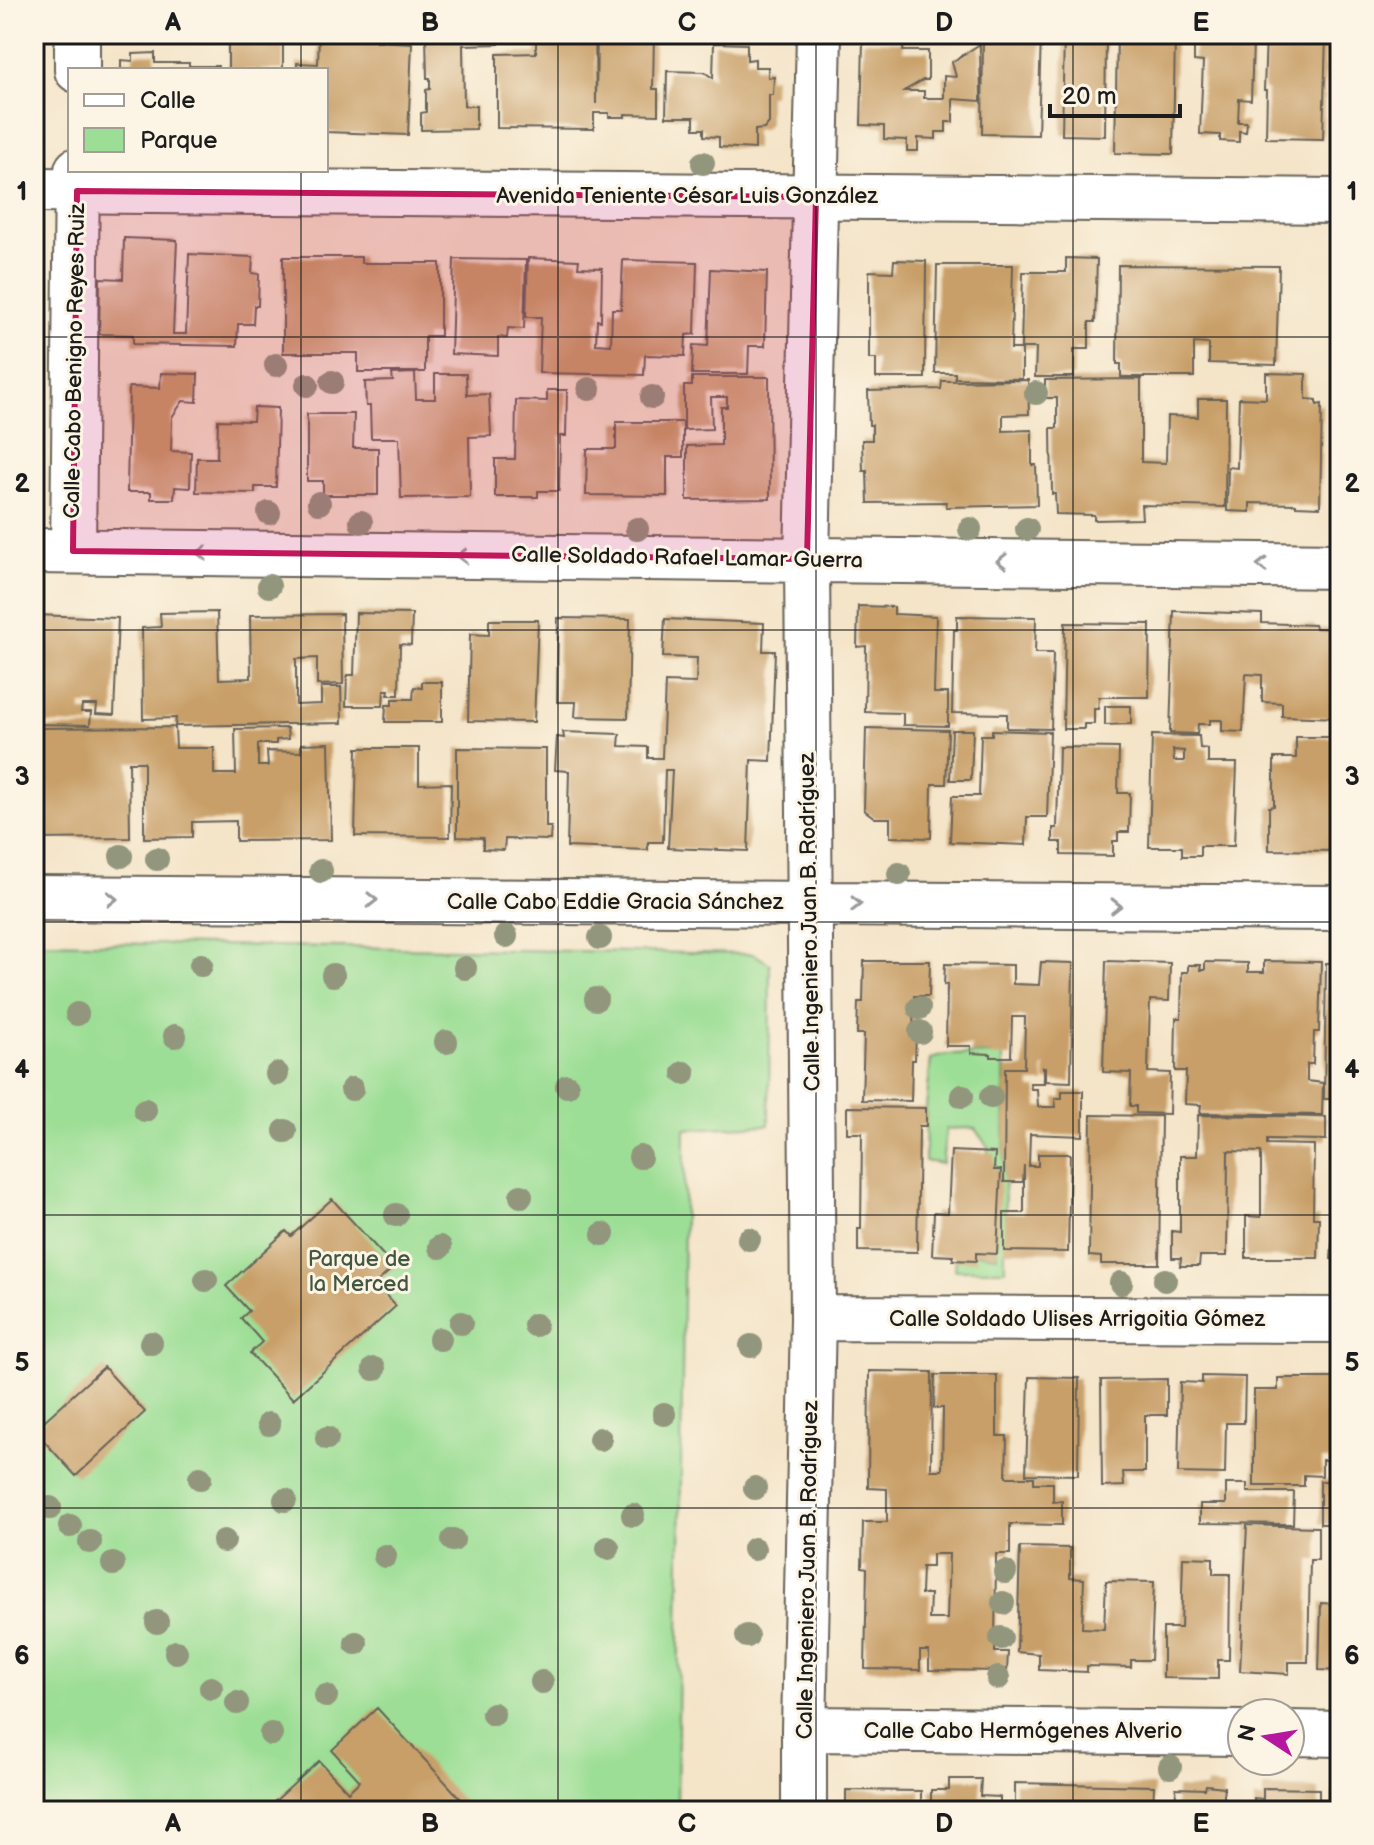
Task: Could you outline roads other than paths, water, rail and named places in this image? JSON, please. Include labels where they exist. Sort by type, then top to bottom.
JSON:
[{"type":"street","points":[[77,34],[77,68]]},
{"type":"street","name":"Calle Ingeniero Juan B. Rodríguez","points":[[804,1811],[813,1318],[807,559],[819,34]]},
{"type":"street","name":"Avenida Teniente César Luis González","points":[[34,190],[77,180],[816,197],[1340,201]]},
{"type":"street","name":"Calle Cabo Benigno Reyes Ruiz","points":[[54,551],[77,180]]},
{"type":"street","name":"Calle Soldado Rafael Lamar Guerra","points":[[54,551],[1340,566]]},
{"type":"street","name":"Calle Cabo Eddie Gracia Sánchez","points":[[34,898],[1340,908]]},
{"type":"street","name":"Calle Soldado Ulises Arrigoitia Gómez","points":[[813,1318],[1340,1320]]},
{"type":"street","name":"Calle Cabo Hermógenes Alverio","points":[[804,1729],[1226,1733]]},
{"type":"street","points":[[1306,1733],[1340,1734]]},
{"type":"park label","name":"Parque de la Merced","points":[[359,1272]]}]
